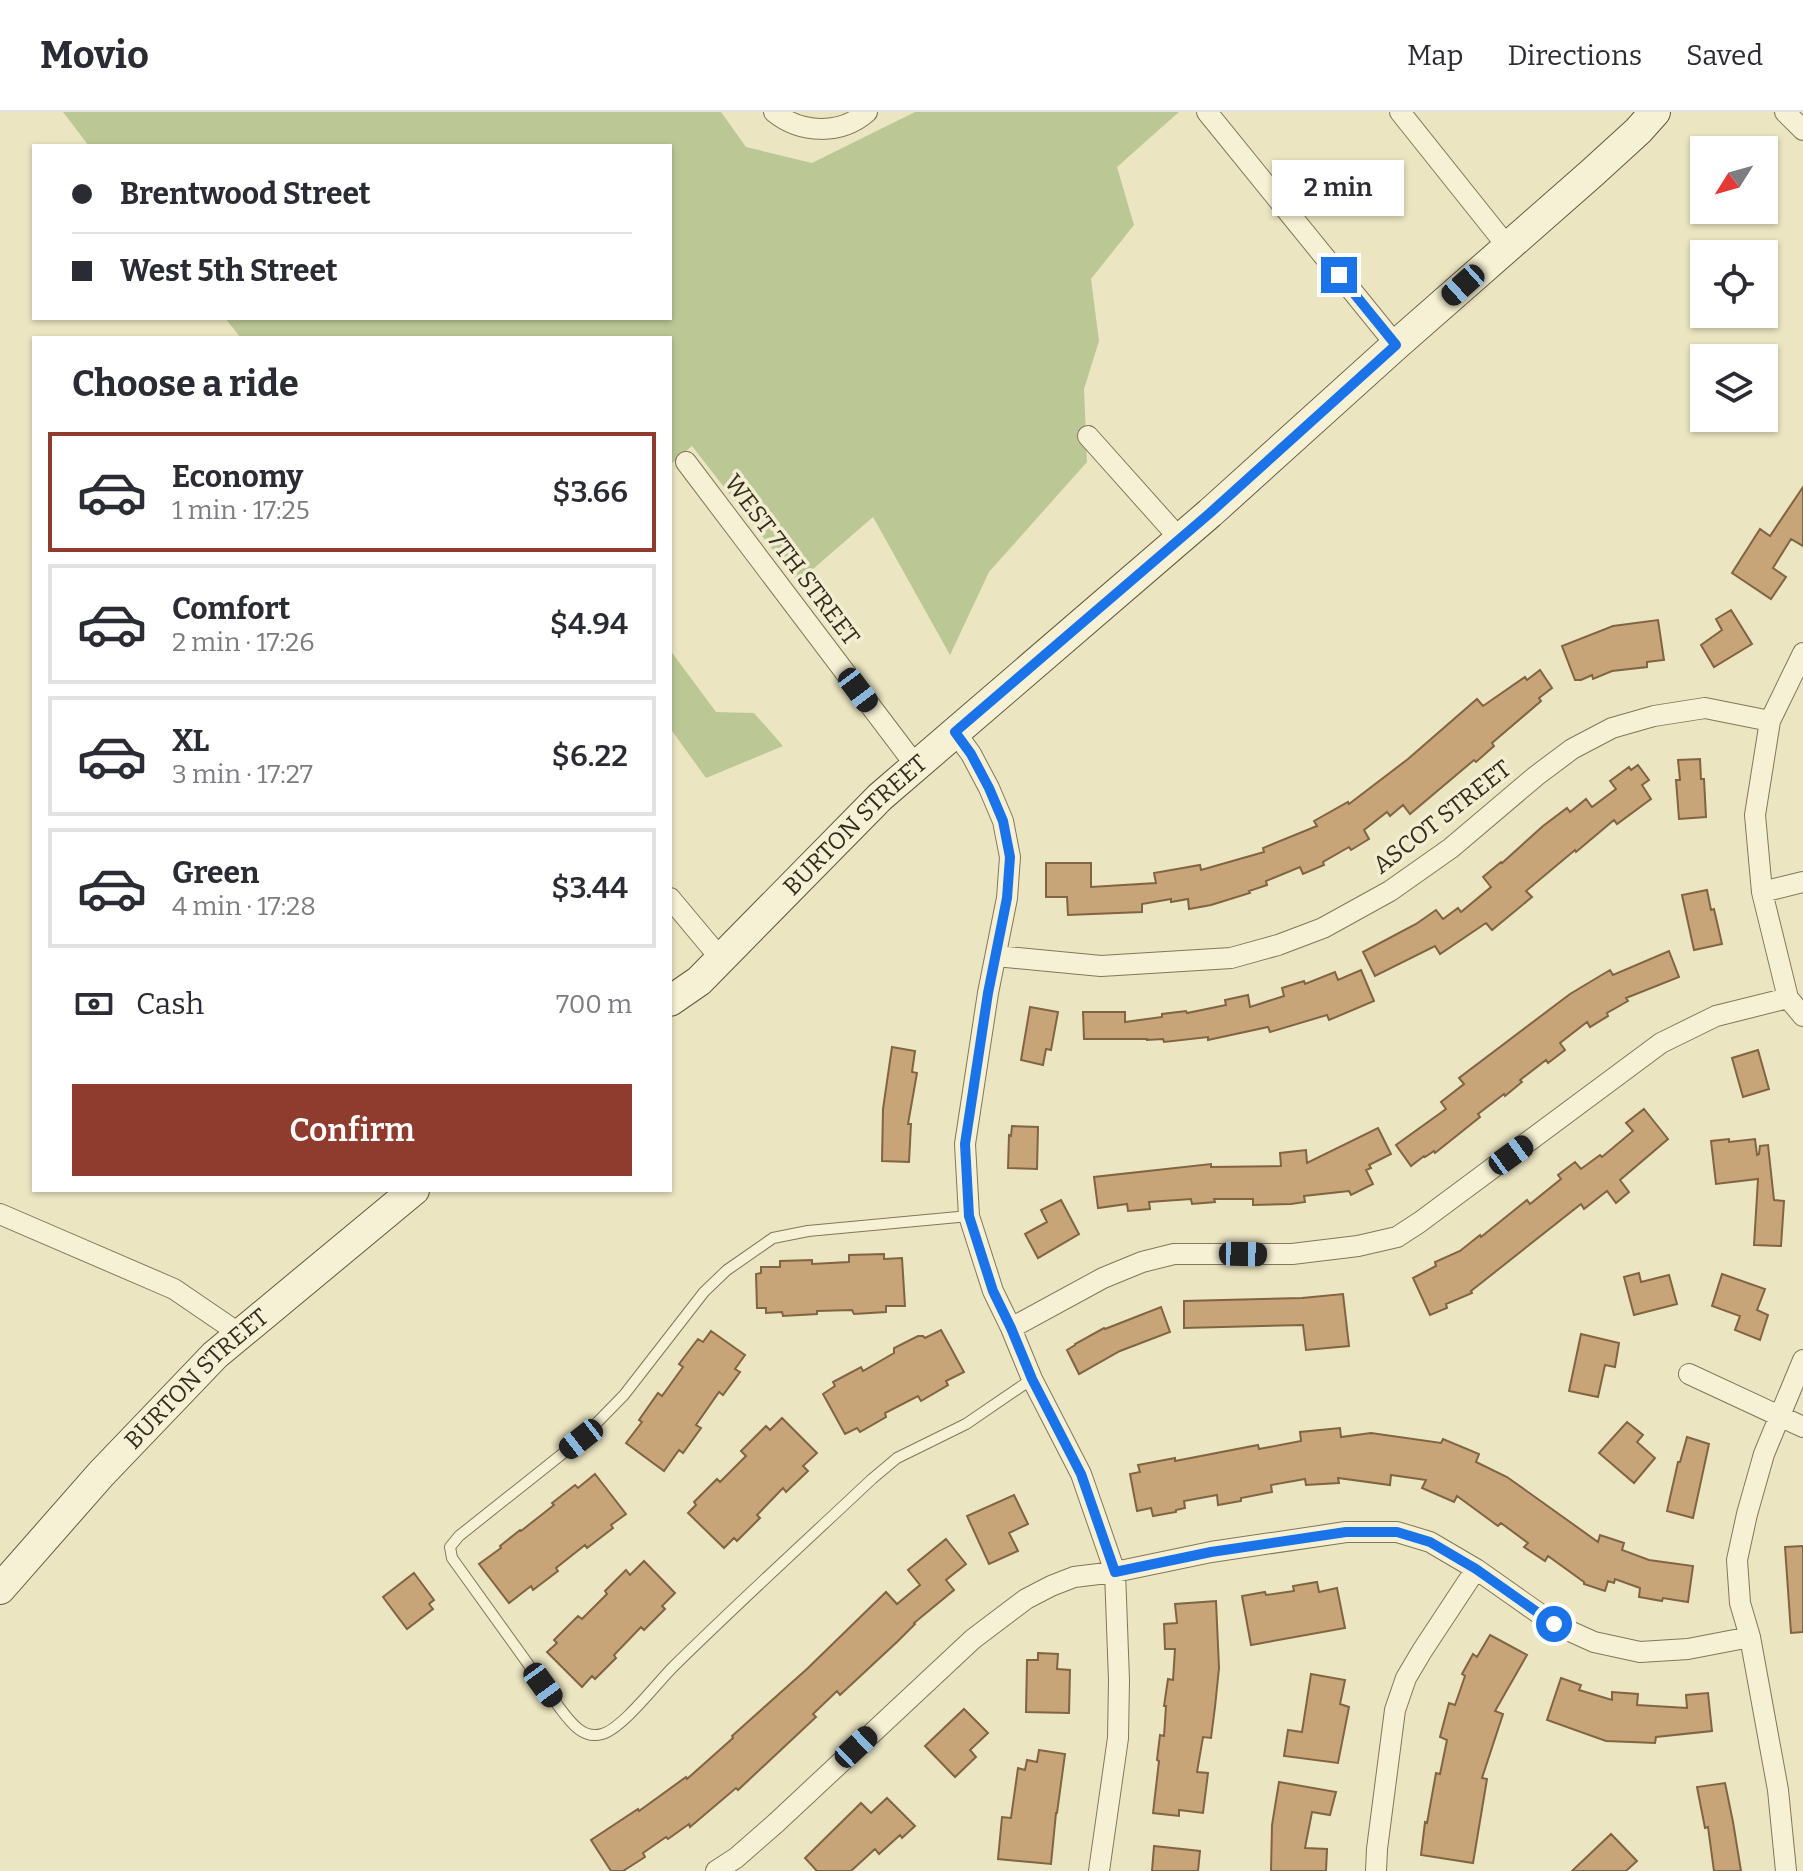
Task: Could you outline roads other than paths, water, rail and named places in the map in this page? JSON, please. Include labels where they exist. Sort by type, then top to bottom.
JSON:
[{"type":"street","points":[[774,112],[800,127],[827,128],[856,122],[867,112]]},
{"type":"street","points":[[1207,112],[1396,345]]},
{"type":"street","points":[[1400,112],[1507,246]]},
{"type":"street","name":"BURTON STREET","points":[[672,1000],[699,981],[880,797],[1180,539],[1592,173],[1655,112]]},
{"type":"street","points":[[1785,112],[1803,130]]},
{"type":"street","points":[[1088,436],[1180,539]]},
{"type":"street","name":"WEST 7TH STREET","points":[[686,462],[916,766]]},
{"type":"street","points":[[1803,653],[1770,721],[1755,815],[1762,892],[1788,998],[1803,1016]]},
{"type":"street","name":"ASCOT STREET","points":[[996,956],[1101,966],[1231,958],[1278,945],[1323,928],[1390,891],[1451,848],[1572,749],[1612,728],[1654,716],[1705,708],[1770,721]]},
{"type":"street","points":[[955,732],[989,788],[1003,821],[1010,857],[1007,898],[988,993],[965,1144],[969,1216],[993,1291],[1032,1379],[1081,1474],[1115,1572],[1118,1738],[1099,1871]]},
{"type":"street","points":[[1762,892],[1803,882]]},
{"type":"street","points":[[672,900],[721,959]]},
{"type":"street","points":[[1011,1328],[1103,1278],[1142,1262],[1174,1254],[1292,1254],[1358,1246],[1397,1237],[1661,1043],[1716,1016],[1788,998]]},
{"type":"street","name":"BURTON STREET","points":[[0,1589],[101,1474],[215,1355],[412,1192]]},
{"type":"street","points":[[0,1214],[174,1289],[240,1334]]},
{"type":"street","points":[[1786,1871],[1778,1790],[1750,1637],[1740,1603],[1737,1560],[1764,1454],[1803,1360]]},
{"type":"street","points":[[1689,1374],[1803,1427]]},
{"type":"street","points":[[716,1871],[766,1832],[984,1631],[1026,1599],[1074,1577],[1346,1532],[1397,1532],[1430,1542],[1476,1569],[1554,1624],[1594,1642],[1640,1652],[1688,1649],[1750,1637]]},
{"type":"street","points":[[1376,1871],[1395,1710],[1406,1678],[1476,1569]]},
{"type":"lane","points":[[969,1216],[808,1231],[773,1238],[727,1270],[704,1292],[624,1395],[581,1439],[459,1536],[450,1547],[452,1558],[576,1728],[591,1735],[603,1734],[618,1725],[672,1668],[897,1458],[966,1424],[1032,1379]]}]
